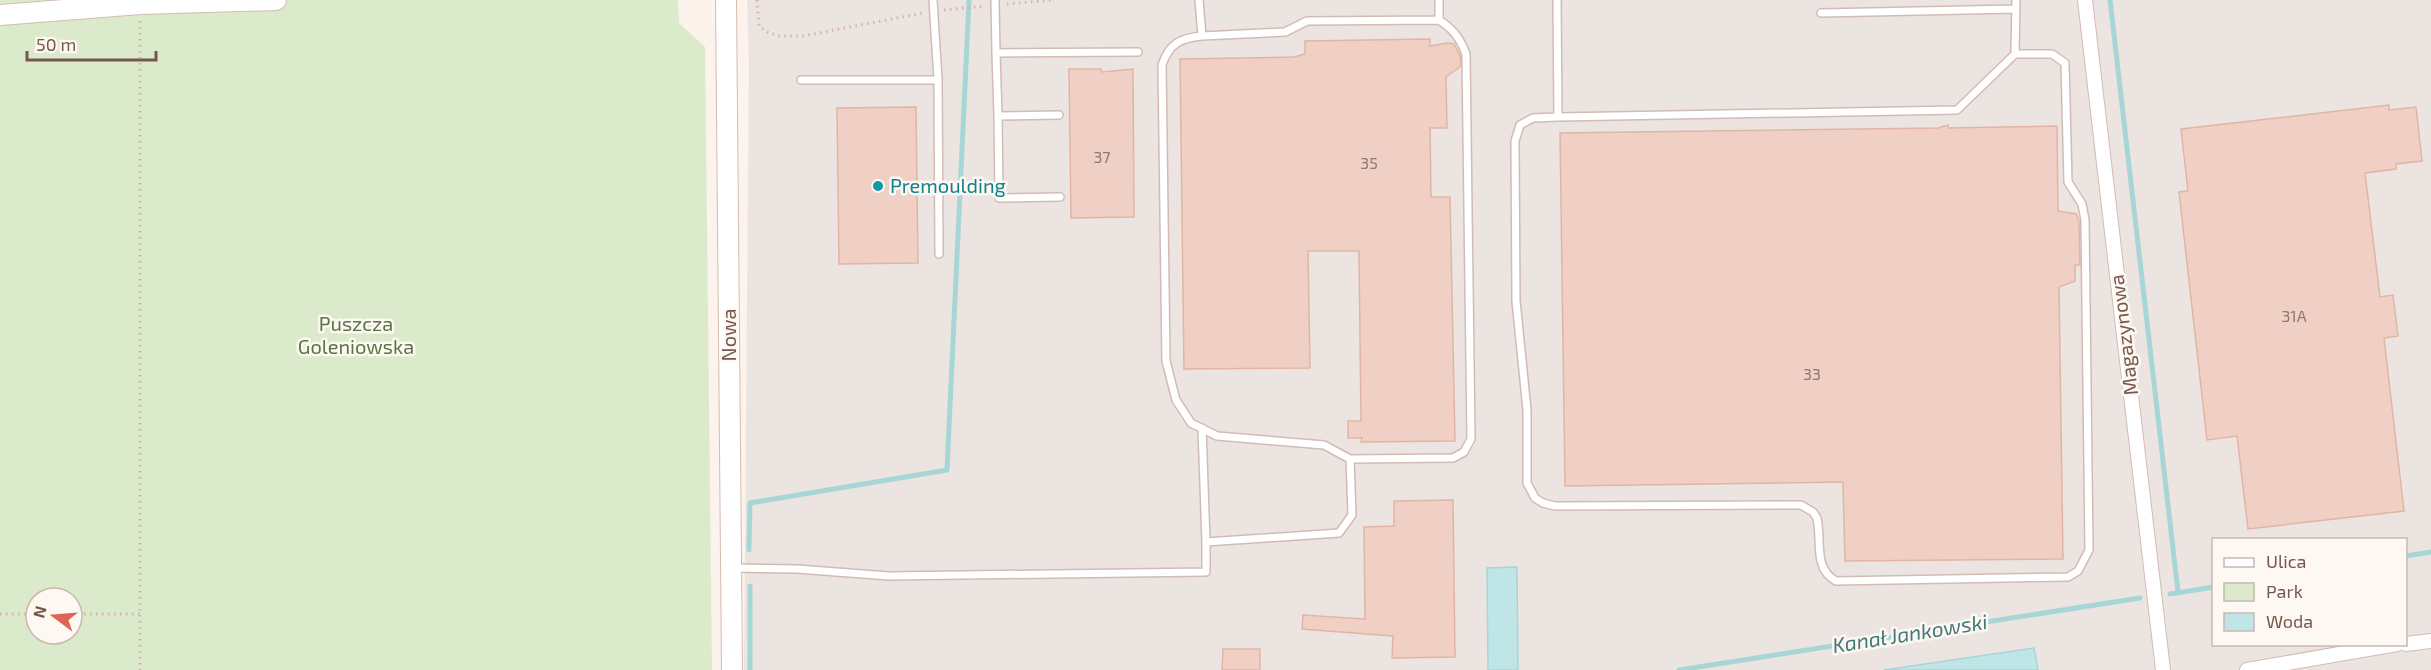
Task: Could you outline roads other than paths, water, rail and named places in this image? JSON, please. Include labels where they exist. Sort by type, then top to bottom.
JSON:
[{"type":"street","points":[[0,15],[140,4],[276,0]]},
{"type":"street","name":"Nowa","points":[[726,0],[732,670]]},
{"type":"street","name":"Magazynowa","points":[[2085,0],[2163,670]]},
{"type":"street","points":[[2407,644],[2431,641]]},
{"type":"street","points":[[2247,670],[2391,646]]},
{"type":"lane","points":[[933,0],[938,80],[939,254]]},
{"type":"lane","points":[[1199,0],[1202,36]]},
{"type":"lane","points":[[1438,0],[1439,20]]},
{"type":"lane","points":[[1557,0],[1558,117]]},
{"type":"lane","points":[[2015,54],[2052,54],[2065,63],[2068,182],[2082,204],[2085,220],[2089,550],[2078,571],[2068,577],[1836,581],[1824,572],[1820,562],[1817,518],[1813,512],[1802,505],[1555,506],[1535,498],[1527,483],[1527,410],[1516,301],[1515,141],[1520,125],[1533,118],[1558,117],[1958,110],[2015,54],[2016,0]]},
{"type":"lane","points":[[995,3],[999,198],[1060,197]]},
{"type":"lane","points":[[1821,13],[2016,9]]},
{"type":"lane","points":[[1439,20],[1450,26],[1460,39],[1466,54],[1471,439],[1464,452],[1453,458],[1350,459],[1324,445],[1216,436],[1191,423],[1176,400],[1166,361],[1162,65],[1166,53],[1175,42],[1188,37],[1202,36],[1285,32],[1307,21],[1439,20]]},
{"type":"lane","points":[[996,53],[1138,52]]},
{"type":"lane","points":[[801,80],[938,80]]},
{"type":"lane","points":[[998,116],[1059,115]]},
{"type":"lane","points":[[731,568],[797,569],[889,576],[1206,572],[1202,428]]},
{"type":"lane","points":[[1206,542],[1339,533],[1352,515],[1350,459]]},
{"type":"water","points":[[1517,567],[1518,670],[1488,670],[1487,568]]},
{"type":"water","points":[[2034,648],[2038,670],[1884,670]]},
{"type":"waterway","points":[[749,550],[750,503],[947,470],[969,0]]},
{"type":"waterway","points":[[2110,0],[2178,592]]},
{"type":"waterway","name":"Kanał Jankowski","points":[[2407,556],[2431,552]]},
{"type":"waterway","points":[[750,586],[750,670]]},
{"type":"waterway","name":"Kanał Jankowski","points":[[2170,594],[2212,587]]},
{"type":"waterway","name":"Kanał Jankowski","points":[[1679,670],[2140,598]]},
{"type":"place","name":"Premoulding","points":[[878,186]]},
{"type":"park label","name":"Puszcza Goleniowska","points":[[356,336]]}]
